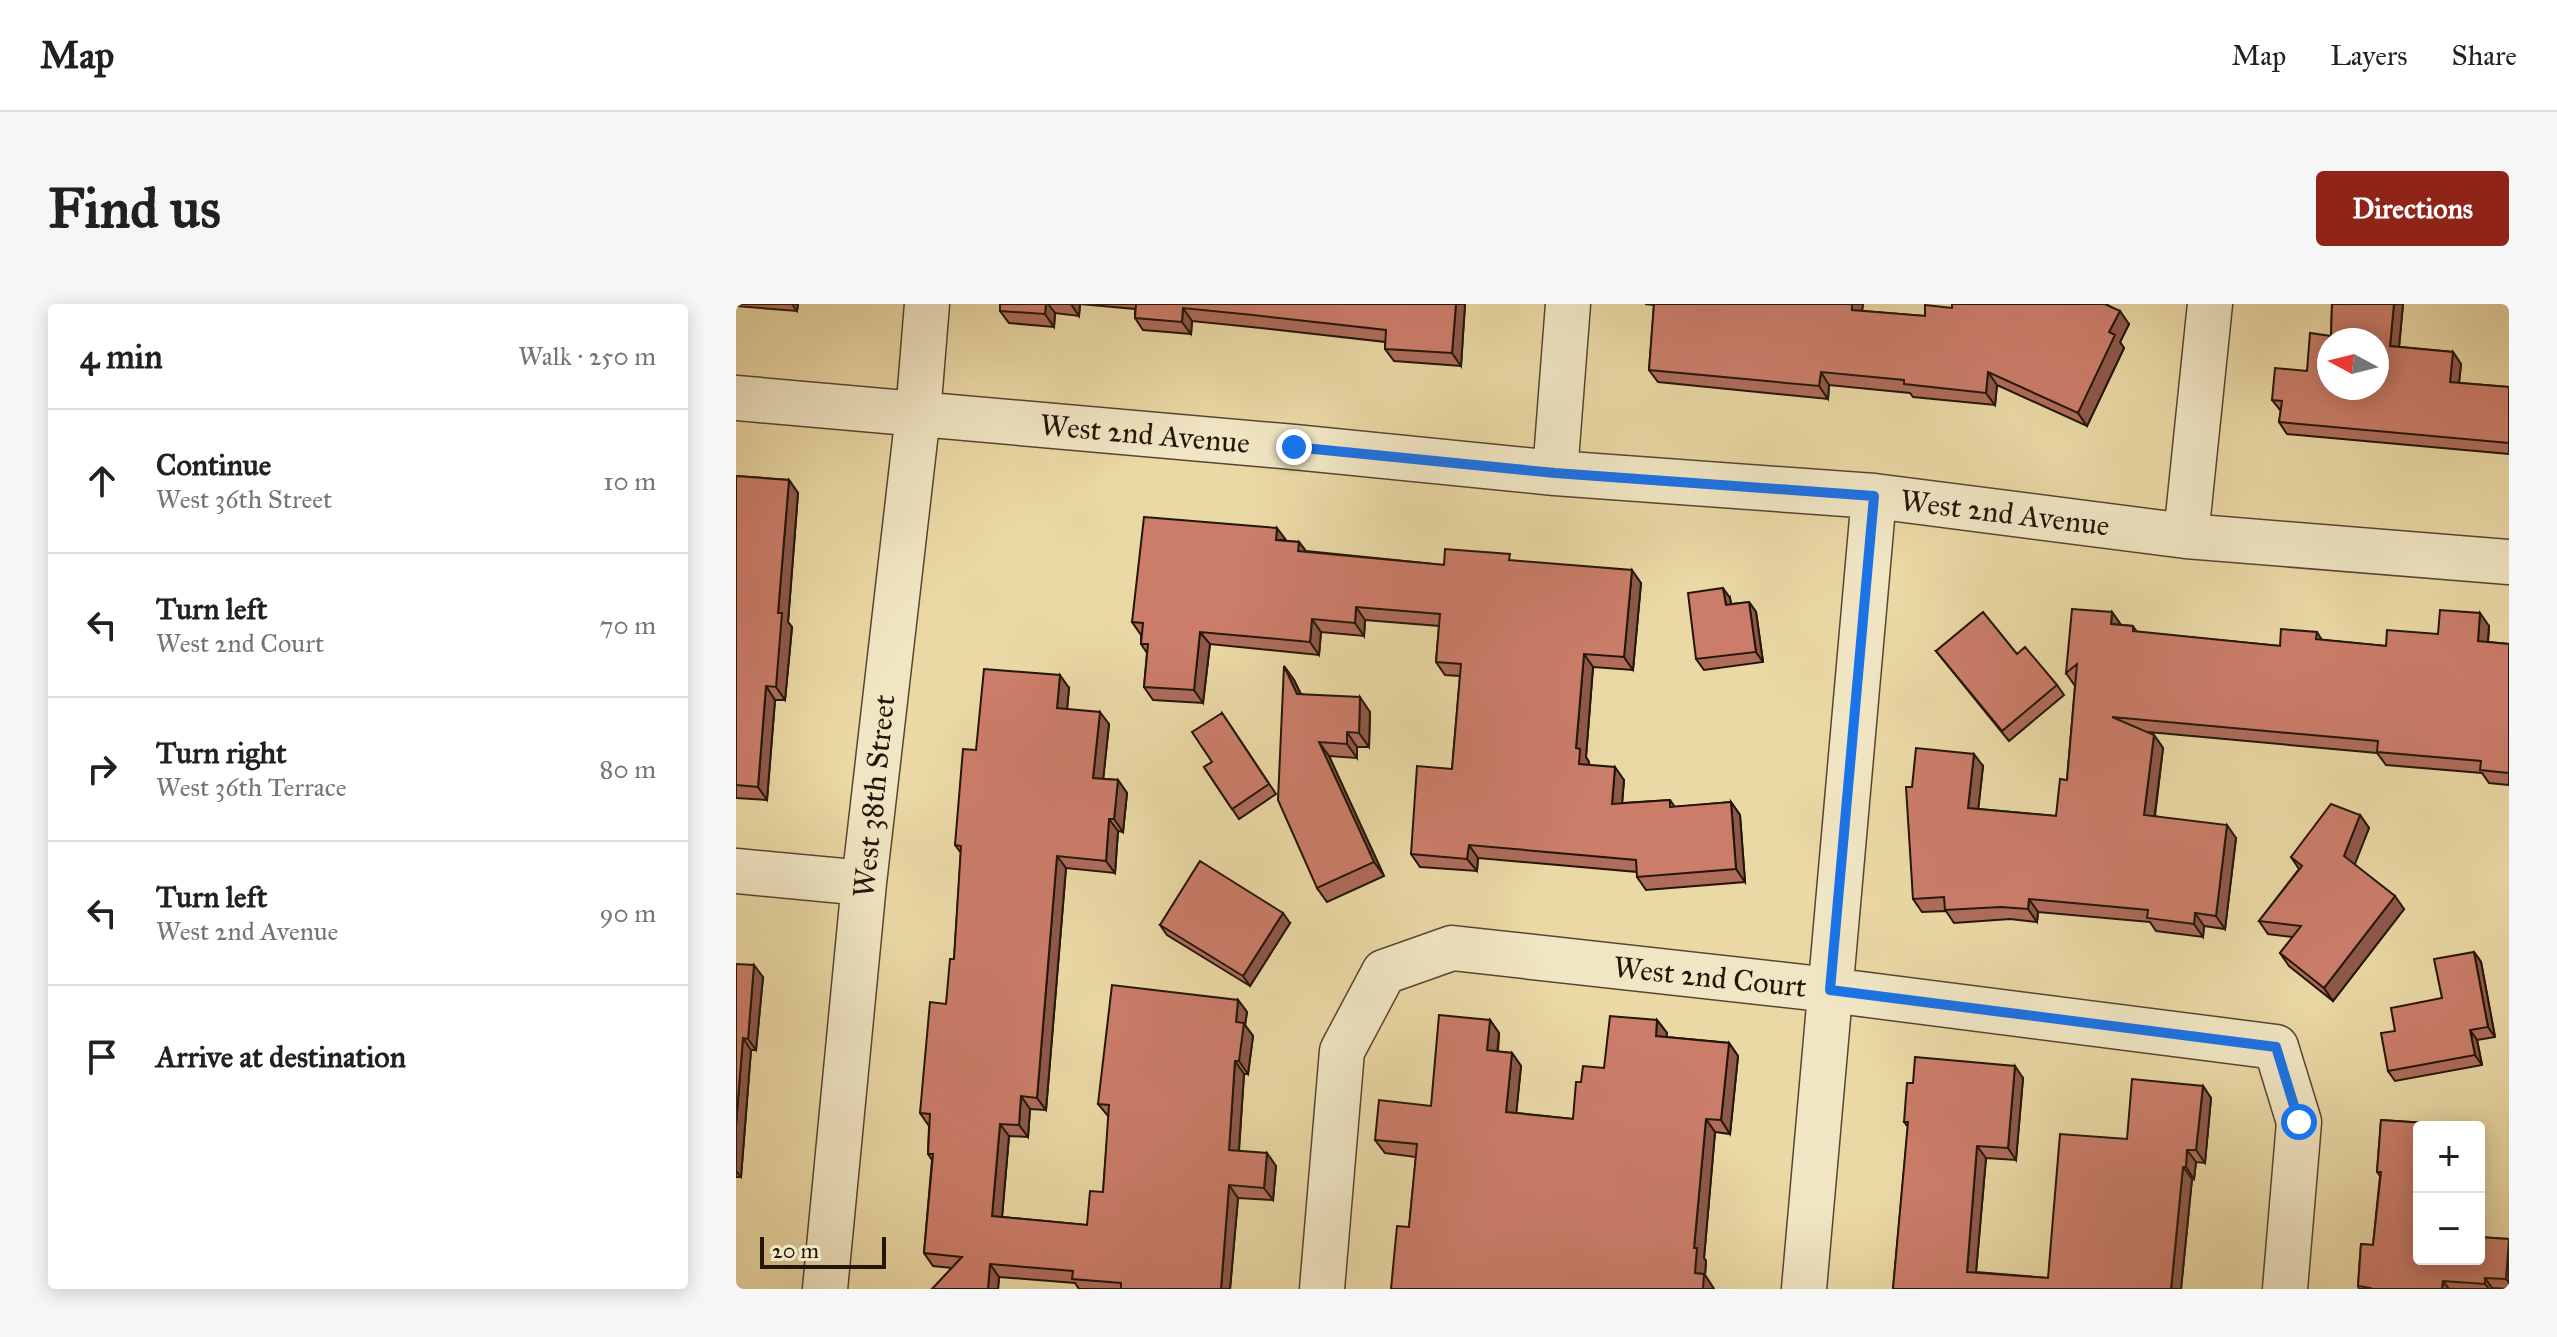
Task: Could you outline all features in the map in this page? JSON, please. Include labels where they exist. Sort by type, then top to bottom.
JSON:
[{"type":"street","name":"West 38th Street","points":[[825,1289],[864,883],[918,414],[927,304]]},
{"type":"street","points":[[1555,473],[1568,304]]},
{"type":"street","points":[[2186,536],[2210,304]]},
{"type":"street","name":"West 2nd Avenue","points":[[736,398],[1555,473],[1874,496],[2186,536],[2509,562]]},
{"type":"street","points":[[1804,1289],[1874,496]]},
{"type":"street","points":[[736,871],[864,883]]},
{"type":"street","name":"West 2nd Court","points":[[1322,1289],[1342,1051],[1384,972],[1452,948],[1830,990],[2276,1047],[2299,1122],[2285,1289]]},
{"type":"building","points":[[1000,304],[1046,304],[1045,314],[1000,311]]},
{"type":"building","points":[[1136,304],[1456,304],[1452,353],[1385,349],[1386,330],[1253,315],[1183,308],[1182,322],[1135,318]]},
{"type":"building","points":[[1654,304],[1852,304],[1852,310],[1925,316],[1925,305],[1952,308],[1952,304],[2105,304],[2120,311],[2109,332],[2115,335],[2078,413],[1988,372],[1986,393],[1904,384],[1904,380],[1821,372],[1819,386],[1649,370]]},
{"type":"building","points":[[2332,304],[2394,304],[2390,346],[2453,352],[2450,382],[2509,387],[2509,443],[2279,422],[2282,401],[2272,400],[2275,368],[2307,371],[2310,333],[2317,334],[2317,400],[2389,400],[2389,328],[2331,328]]},
{"type":"building","points":[[736,476],[789,480],[778,613],[782,613],[776,687],[766,686],[758,787],[736,785]]},
{"type":"building","points":[[1144,517],[1277,528],[1276,540],[1299,542],[1298,551],[1444,565],[1445,549],[1510,554],[1509,560],[1632,570],[1624,657],[1584,654],[1576,748],[1580,749],[1579,764],[1615,767],[1612,804],[1670,800],[1670,807],[1731,802],[1736,869],[1637,877],[1636,860],[1469,845],[1467,859],[1411,854],[1417,766],[1452,769],[1461,664],[1436,662],[1440,614],[1356,607],[1355,623],[1312,619],[1310,642],[1200,632],[1194,690],[1144,687],[1148,644],[1141,644],[1143,623],[1132,622]]},
{"type":"building","points":[[1723,588],[1726,605],[1749,602],[1756,652],[1696,659],[1688,593]]},
{"type":"building","points":[[2072,609],[2112,612],[2111,624],[2133,626],[2133,631],[2280,646],[2281,629],[2317,632],[2316,639],[2386,646],[2387,630],[2438,634],[2440,610],[2480,613],[2478,641],[2509,644],[2509,773],[2480,770],[2481,761],[2377,752],[2378,741],[2112,717],[2154,735],[2144,815],[2227,825],[2216,916],[2195,913],[2194,924],[2147,918],[2148,910],[2029,899],[2028,909],[1945,910],[1944,897],[1913,899],[1906,787],[1912,787],[1916,748],[1974,754],[1968,808],[2056,816],[2060,779],[2067,780],[2077,664],[2066,673]]},
{"type":"building","points":[[1983,612],[2017,654],[2025,647],[2057,685],[2002,731],[1936,651]]},
{"type":"building","points":[[1284,666],[1297,694],[1360,697],[1359,733],[1347,732],[1347,744],[1319,742],[1374,862],[1317,888],[1278,800]]},
{"type":"building","points":[[984,669],[1060,675],[1057,708],[1100,712],[1093,778],[1118,780],[1114,819],[1109,819],[1106,861],[1057,856],[1037,1098],[1021,1096],[1019,1125],[1000,1124],[992,1216],[1087,1225],[1090,1191],[1103,1192],[1109,1105],[1098,1104],[1112,985],[1238,1000],[1236,1022],[1244,1023],[1239,1061],[1235,1061],[1229,1150],[1267,1153],[1264,1188],[1229,1185],[1221,1289],[1121,1289],[1121,1283],[1072,1279],[1073,1271],[990,1264],[988,1289],[932,1289],[962,1257],[924,1253],[933,1154],[928,1154],[930,1114],[920,1113],[930,1002],[946,1004],[950,959],[954,959],[961,846],[955,845],[963,749],[976,750]]},
{"type":"building","points":[[1222,713],[1269,784],[1232,809],[1204,767],[1212,762],[1192,732]]},
{"type":"building","points":[[2331,804],[2360,815],[2344,856],[2395,896],[2324,988],[2280,953],[2301,926],[2259,921],[2302,866],[2291,857]]},
{"type":"building","points":[[1200,861],[1283,913],[1243,976],[1160,925]]},
{"type":"building","points":[[2474,952],[2488,1027],[2470,1030],[2475,1055],[2388,1071],[2381,1033],[2395,1031],[2391,1008],[2442,998],[2434,959]]},
{"type":"building","points":[[736,964],[754,965],[748,1039],[743,1038],[736,1125]]},
{"type":"building","points":[[1439,1015],[1490,1020],[1487,1050],[1512,1053],[1506,1112],[1573,1119],[1576,1082],[1581,1082],[1583,1066],[1604,1068],[1610,1016],[1657,1020],[1656,1036],[1729,1043],[1721,1120],[1706,1119],[1694,1248],[1697,1248],[1695,1273],[1704,1274],[1703,1289],[1391,1289],[1397,1226],[1409,1227],[1417,1144],[1375,1140],[1379,1100],[1431,1106]]},
{"type":"building","points":[[1915,1057],[2015,1066],[2008,1148],[1977,1146],[1967,1272],[2048,1278],[2060,1134],[2127,1139],[2132,1079],[2203,1086],[2196,1150],[2187,1150],[2186,1167],[2183,1167],[2171,1289],[1893,1289],[1908,1122],[1904,1122],[1907,1083],[1913,1083]]},
{"type":"building","points":[[2381,1120],[2413,1122],[2413,1265],[2485,1265],[2485,1237],[2509,1239],[2506,1279],[2485,1278],[2485,1284],[2443,1281],[2442,1289],[2371,1289],[2358,1286],[2361,1244],[2373,1245],[2381,1172],[2377,1172]]},
{"type":"route","points":[[1294,447],[1555,473],[1874,496],[1830,990],[2276,1047],[2299,1122]]}]
